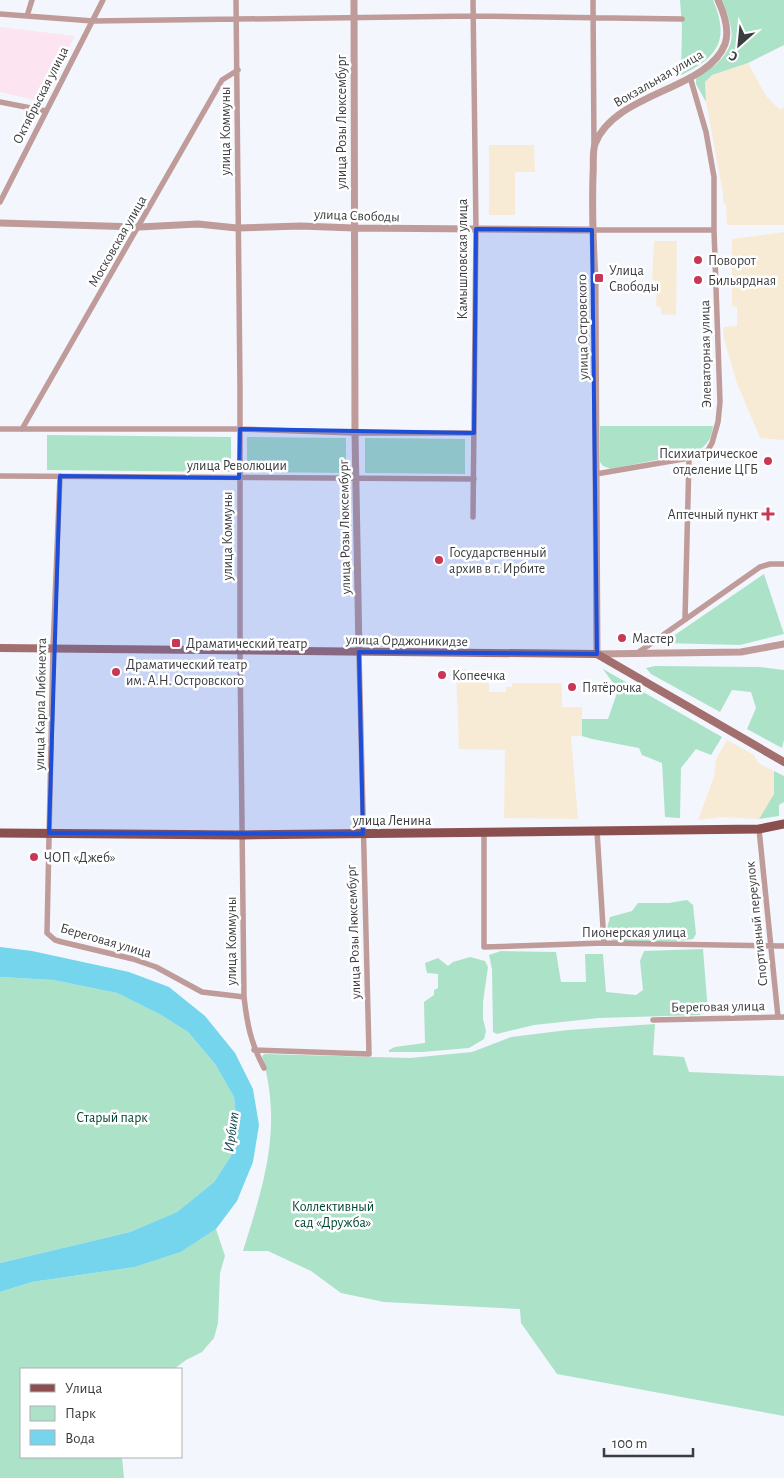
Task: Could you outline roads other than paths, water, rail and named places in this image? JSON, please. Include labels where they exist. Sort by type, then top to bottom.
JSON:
[{"type":"main road","name":"улица Орджоникидзе","points":[[0,648],[597,654],[784,762]]},
{"type":"main road","name":"улица Ленина","points":[[0,833],[242,835],[484,833],[759,829],[784,824]]},
{"type":"street","points":[[27,16],[32,0]]},
{"type":"street","name":"Октябрьская улица","points":[[0,202],[103,0]]},
{"type":"street","name":"улица Коммуны","points":[[236,0],[244,997],[247,1026],[254,1050],[264,1068]]},
{"type":"street","name":"улица Розы Люксембург","points":[[254,1050],[369,1054],[355,433],[354,0]]},
{"type":"street","name":"Камышловская улица","points":[[473,0],[476,229],[473,517]]},
{"type":"street","name":"улица Островского","points":[[593,0],[594,146],[592,230],[595,278],[597,654]]},
{"type":"street","name":"Вокзальная улица","points":[[594,146],[607,126],[625,110],[690,77],[713,62],[720,54],[726,44],[726,27],[718,0]]},
{"type":"street","points":[[0,14],[92,21],[473,16],[682,19]]},
{"type":"street","name":"Московская улица","points":[[22,429],[222,80],[238,70]]},
{"type":"street","name":"Элеваторная улица","points":[[689,458],[702,454],[712,443],[718,422],[720,402],[714,177],[706,132],[690,77]]},
{"type":"street","points":[[0,102],[46,112]]},
{"type":"street","name":"улица Свободы","points":[[0,222],[139,227],[198,224],[237,228],[300,226],[714,230]]},
{"type":"street","points":[[0,429],[474,433]]},
{"type":"street","points":[[596,474],[689,458],[685,619]]},
{"type":"street","name":"улица Революции","points":[[0,476],[474,479]]},
{"type":"street","name":"улица Карла Либкнехта","points":[[47,933],[53,649],[60,476]]},
{"type":"street","points":[[636,654],[760,567],[770,564],[784,564]]},
{"type":"street","points":[[597,654],[741,652],[784,644]]},
{"type":"street","name":"Спортивный переулок","points":[[759,829],[771,945],[781,1017]]},
{"type":"street","points":[[597,831],[604,943]]},
{"type":"street","name":"Пионерская улица","points":[[484,833],[484,946],[604,943],[784,946]]},
{"type":"street","name":"Береговая улица","points":[[47,933],[54,940],[133,959],[156,967],[202,992],[244,997]]},
{"type":"street","name":"Береговая улица","points":[[653,1020],[781,1017]]},
{"type":"water","points":[[0,947],[32,951],[129,972],[169,987],[205,1016],[235,1053],[253,1089],[259,1125],[253,1162],[237,1201],[216,1229],[181,1252],[135,1267],[32,1282],[0,1292],[0,1263],[130,1232],[177,1212],[214,1182],[231,1156],[237,1127],[234,1097],[215,1064],[188,1032],[161,1015],[117,993],[53,980],[0,977]]},
{"type":"place","name":"Поворот","points":[[698,260]]},
{"type":"place","name":"Улица Свободы","points":[[599,278]]},
{"type":"place","name":"Бильярдная","points":[[698,280]]},
{"type":"place","name":"Психиатрическое отделение ЦГБ","points":[[768,461]]},
{"type":"place","name":"Аптечный пункт","points":[[768,514]]},
{"type":"place","name":"Государственный архив в г. Ирбите","points":[[439,560]]},
{"type":"place","name":"Мастер","points":[[622,638]]},
{"type":"place","name":"Драматический театр","points":[[176,643]]},
{"type":"place","name":"Драматический театр им. А.Н. Островского","points":[[116,672]]},
{"type":"place","name":"Копеечка","points":[[442,675]]},
{"type":"place","name":"Пятёрочка","points":[[572,687]]},
{"type":"place","name":"ЧОП «Джеб»","points":[[34,857]]},
{"type":"park label","name":"Старый парк","points":[[112,1117]]},
{"type":"park label","name":"Коллективный сад «Дружба»","points":[[333,1214]]},
{"type":"water label","name":"Ирбит","points":[[231,1132]]}]
